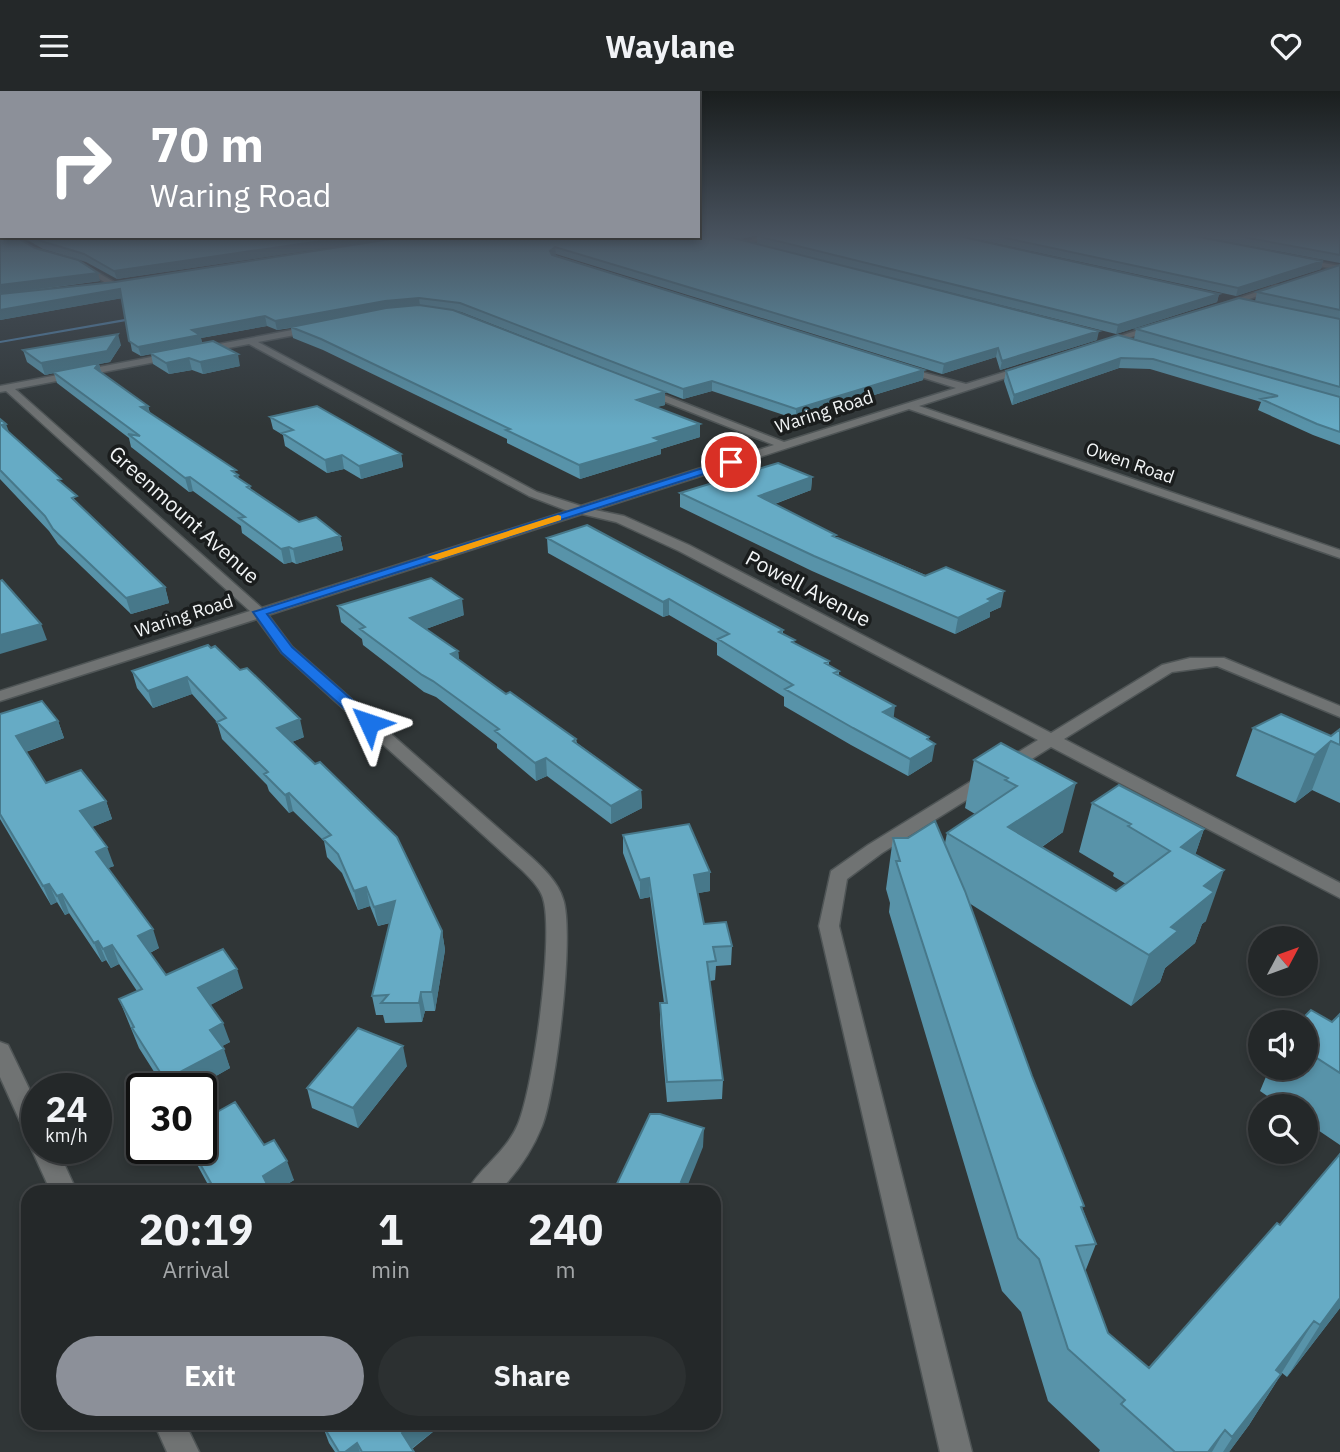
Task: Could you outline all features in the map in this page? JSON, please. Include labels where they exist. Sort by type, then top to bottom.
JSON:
[{"type":"street","points":[[1225,299],[1262,306]]},
{"type":"street","points":[[1211,308],[1244,299]]},
{"type":"street","points":[[1089,348],[1163,324]]},
{"type":"street","points":[[4,388],[325,326]]},
{"type":"street","points":[[1101,336],[1127,343]]},
{"type":"street","name":"Powell Avenue","points":[[250,341],[533,494],[581,510],[620,519],[664,538],[1340,891]]},
{"type":"street","name":"Waring Road","points":[[0,695],[1039,363]]},
{"type":"street","points":[[898,367],[964,387]]},
{"type":"street","points":[[626,383],[782,445]]},
{"type":"street","name":"Greenmount Avenue","points":[[4,388],[259,612],[287,650],[513,850],[537,874],[554,900],[556,946],[539,1091],[532,1120],[519,1149],[488,1185]]},
{"type":"street","name":"Owen Road","points":[[908,405],[1340,554]]},
{"type":"street","points":[[956,1452],[829,926],[838,876],[875,849],[1167,668],[1219,661],[1340,712]]},
{"type":"street","points":[[0,1051],[21,1097]]},
{"type":"street","points":[[51,1164],[61,1185]]},
{"type":"street","points":[[172,1430],[183,1452]]},
{"type":"building","points":[[0,299],[66,299],[0,310]]},
{"type":"building","points":[[122,299],[413,299],[275,321],[265,316],[192,330],[200,335],[138,347],[129,341]]},
{"type":"building","points":[[423,299],[693,299],[924,370],[796,409],[712,381],[683,389],[460,303]]},
{"type":"building","points":[[726,299],[971,299],[1099,331],[1002,361],[998,348],[944,364]]},
{"type":"building","points":[[1011,299],[1204,299],[1118,325]]},
{"type":"building","points":[[1237,299],[1340,319],[1340,387],[1136,329]]},
{"type":"building","points":[[1287,299],[1340,299],[1340,310]]},
{"type":"building","points":[[419,305],[453,310],[665,392],[637,400],[700,424],[654,438],[661,441],[579,465],[506,430],[510,429],[291,327],[386,308]]},
{"type":"building","points":[[118,334],[107,351],[41,363],[23,350]]},
{"type":"building","points":[[1118,335],[1340,397],[1340,432],[1261,399],[1278,396],[1153,359],[1121,358],[1014,395],[1006,371]]},
{"type":"building","points":[[213,341],[238,354],[200,362],[189,358],[166,363],[150,353]]},
{"type":"building","points":[[99,363],[95,368],[148,406],[141,407],[236,470],[232,471],[250,486],[247,487],[299,522],[316,517],[340,536],[293,549],[281,549],[239,518],[245,517],[190,477],[185,478],[128,434],[140,436],[53,372]]},
{"type":"building","points":[[317,406],[401,454],[359,466],[342,455],[325,460],[282,433],[293,430],[270,417]]},
{"type":"building","points":[[0,419],[6,424],[2,425],[3,427],[77,496],[72,498],[165,587],[126,598],[53,529],[45,516],[0,470]]},
{"type":"building","points":[[778,463],[812,477],[759,496],[836,535],[833,536],[925,576],[946,567],[1004,591],[988,599],[992,601],[958,618],[814,556],[680,493]]},
{"type":"building","points":[[587,525],[783,630],[779,632],[795,640],[792,642],[829,661],[825,663],[839,671],[834,673],[895,706],[883,712],[929,737],[927,739],[935,744],[910,759],[785,689],[793,685],[718,639],[729,634],[669,599],[663,602],[547,538]]},
{"type":"building","points":[[431,578],[462,599],[410,618],[458,651],[451,654],[506,694],[510,692],[576,739],[573,741],[641,790],[611,806],[546,758],[535,763],[495,731],[499,729],[360,629],[365,627],[338,606]]},
{"type":"building","points":[[2,580],[41,624],[0,635]]},
{"type":"building","points":[[208,645],[211,648],[215,646],[240,670],[247,668],[300,719],[277,728],[315,764],[320,762],[397,837],[442,931],[432,992],[421,992],[419,1003],[381,1003],[388,995],[372,996],[395,901],[374,907],[366,887],[354,891],[338,854],[323,839],[331,835],[289,793],[285,795],[264,774],[268,772],[217,722],[226,718],[187,677],[148,691],[132,671]]},
{"type":"building","points":[[42,701],[58,721],[16,736],[46,783],[81,770],[106,801],[80,811],[107,847],[96,852],[153,929],[138,936],[166,975],[223,949],[237,969],[198,988],[223,1023],[210,1030],[224,1049],[178,1073],[161,1073],[132,1028],[134,1027],[119,999],[142,989],[112,945],[103,949],[98,941],[94,943],[62,894],[57,896],[49,884],[43,886],[0,814],[0,714]]},
{"type":"building","points":[[1281,714],[1331,736],[1340,729],[1340,745],[1331,741],[1315,755],[1253,728]]},
{"type":"building","points":[[1001,743],[1076,783],[1008,827],[1116,891],[1170,851],[1128,826],[1131,824],[1092,803],[1119,785],[1204,829],[1181,847],[1224,870],[1204,886],[1214,892],[1171,927],[1178,931],[1149,955],[947,833],[1017,786],[1005,780],[1008,778],[974,760]]},
{"type":"building","points":[[935,821],[965,891],[1032,1076],[1084,1206],[1081,1207],[1096,1244],[1076,1246],[1108,1333],[1149,1368],[1277,1223],[1280,1225],[1340,1154],[1340,1298],[1320,1325],[1314,1321],[1276,1370],[1281,1374],[1232,1437],[1225,1430],[1208,1452],[1175,1452],[1121,1404],[1125,1400],[1068,1349],[1039,1259],[1018,1238],[896,861],[900,861],[893,838],[908,838]]},
{"type":"building","points":[[689,824],[710,872],[694,875],[704,924],[726,922],[732,946],[713,947],[716,961],[707,962],[723,1080],[667,1082],[660,1003],[667,1003],[649,878],[640,880],[623,835]]},
{"type":"building","points":[[1318,1014],[1332,1022],[1340,1014],[1340,1073],[1318,1059]]},
{"type":"building","points":[[358,1028],[403,1046],[353,1108],[307,1088]]},
{"type":"building","points":[[235,1102],[264,1145],[274,1140],[287,1161],[263,1176],[268,1185],[212,1185],[200,1164],[217,1164],[217,1112]]},
{"type":"building","points":[[650,1114],[660,1114],[704,1128],[681,1182],[689,1185],[616,1185]]},
{"type":"building","points":[[326,1430],[406,1430],[402,1433],[414,1452],[362,1452],[357,1443],[345,1452],[339,1452]]},
{"type":"waterway","points":[[0,342],[136,318]]},
{"type":"slow traffic","points":[[433,557],[558,518]]},
{"type":"route","points":[[369,723],[287,650],[259,612],[731,462]]}]
